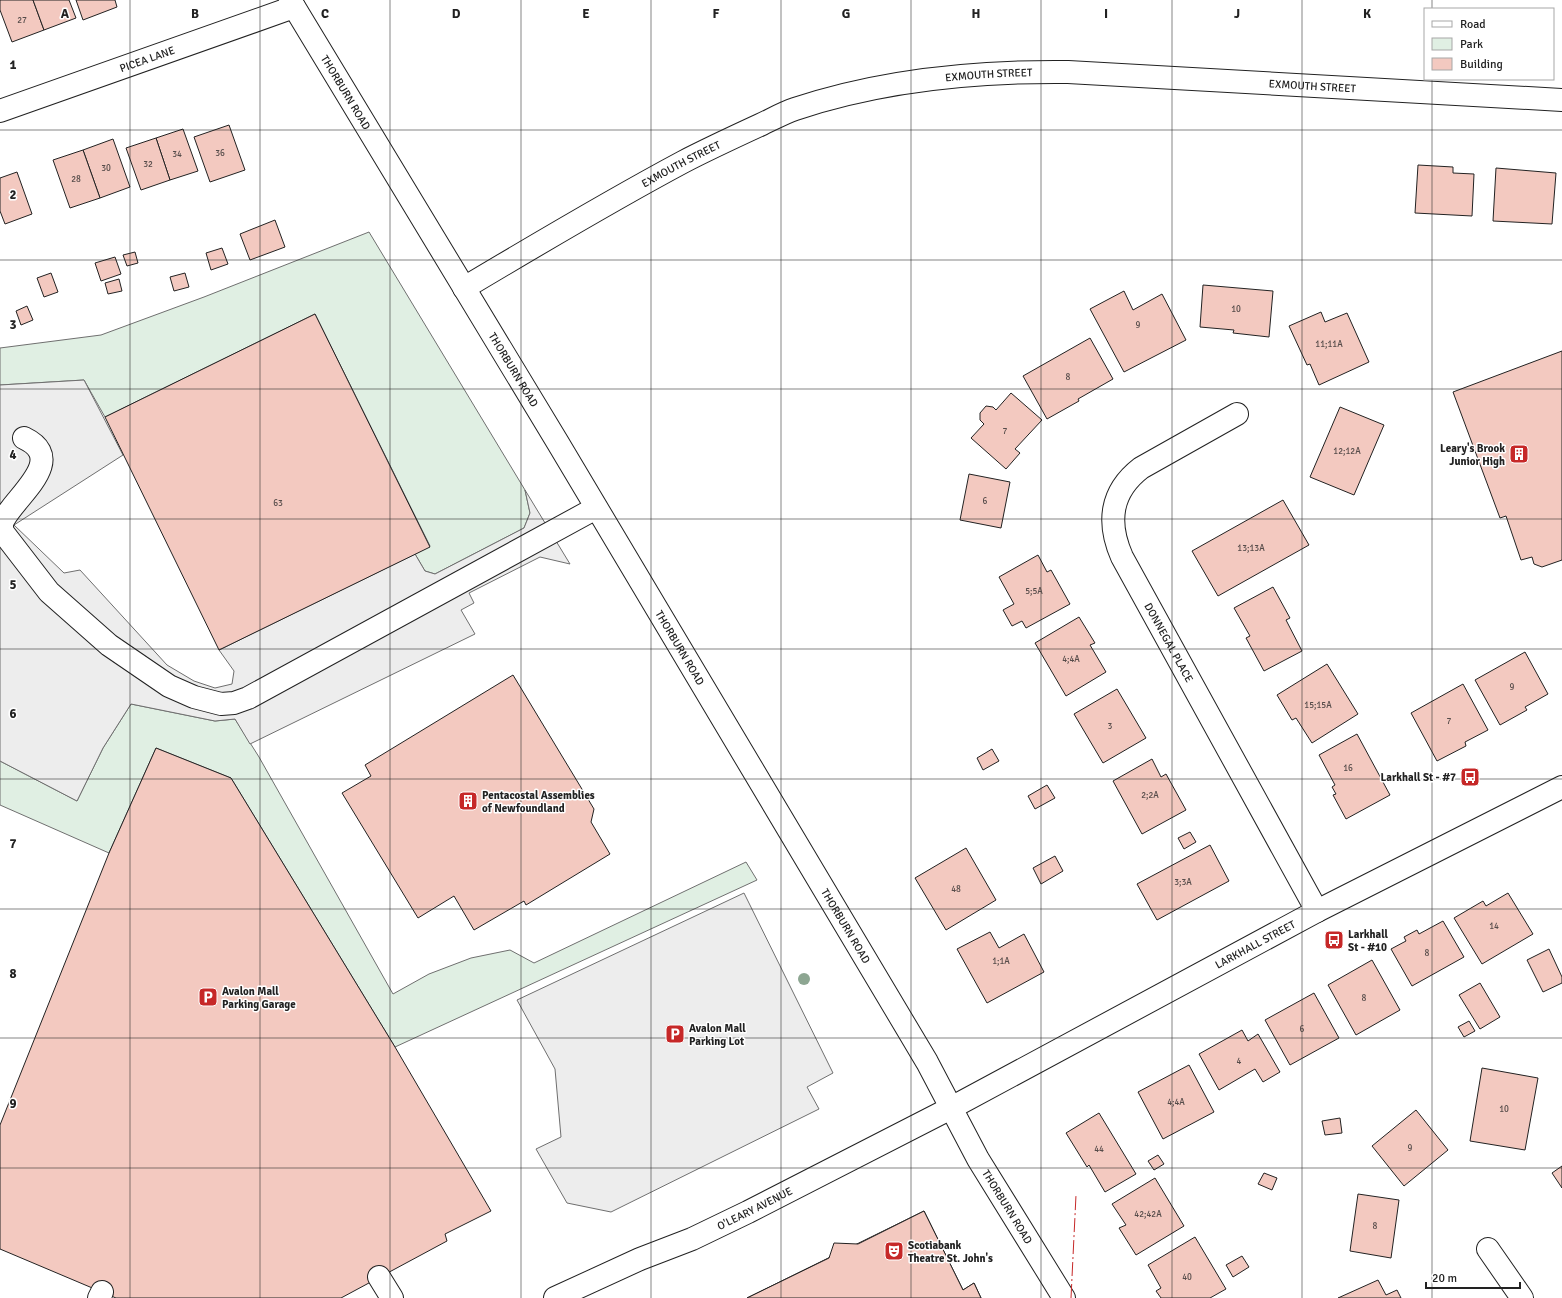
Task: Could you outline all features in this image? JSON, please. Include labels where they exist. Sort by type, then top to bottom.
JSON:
[{"type":"street","name":"PICEA LANE","points":[[0,111],[292,4]]},
{"type":"street","name":"THORBURN ROAD","points":[[292,4],[464,288],[927,1062],[978,1159],[1064,1298]]},
{"type":"street","name":"EXMOUTH STREET","points":[[464,288],[640,185],[711,147],[794,109],[836,96],[879,87],[960,77],[1027,72],[1068,72],[1562,100]]},
{"type":"street","name":"DONNEGAL PLACE","points":[[1237,414],[1141,468],[1132,475],[1123,486],[1117,497],[1113,528],[1116,543],[1122,557],[1317,911]]},
{"type":"street","points":[[24,438],[39,447],[42,456],[41,465],[33,482],[4,518],[2,531],[49,592],[109,645],[169,686],[194,697],[221,704],[234,703],[248,698],[596,508]]},
{"type":"street","name":"LARKHALL STREET","points":[[951,1108],[1317,911],[1562,787]]},
{"type":"street","name":"O'LEARY AVENUE","points":[[555,1298],[640,1259],[692,1239],[951,1108]]},
{"type":"street","points":[[1488,1249],[1522,1298]]},
{"type":"street","points":[[379,1277],[392,1298]]},
{"type":"green space","points":[[369,232],[525,490],[530,513],[524,528],[435,574],[425,571],[415,554],[430,546],[315,314],[105,417],[84,380],[0,385],[0,348],[101,335],[204,297]]},
{"type":"green space","points":[[131,704],[215,721],[235,719],[259,757],[393,994],[429,974],[471,958],[510,950],[534,963],[746,862],[757,880],[395,1047],[231,778],[156,748],[109,853],[0,805],[0,761],[77,801],[103,748]]},
{"type":"shaded area","points":[[84,380],[123,455],[14,525],[64,573],[80,570],[167,665],[194,681],[215,688],[232,684],[234,671],[219,650],[415,554],[425,571],[435,574],[524,528],[530,513],[525,490],[570,564],[540,557],[469,593],[474,603],[461,610],[475,634],[250,744],[235,719],[215,721],[131,704],[103,748],[77,801],[0,761],[0,385]]},
{"type":"shaded area","name":"Avalon Mall Parking Lot","points":[[744,893],[833,1073],[807,1087],[819,1109],[611,1212],[567,1203],[536,1149],[561,1137],[555,1069],[517,1000]]},
{"type":"building","points":[[0,0],[33,0],[44,30],[12,42],[0,10]]},
{"type":"building","points":[[33,0],[69,0],[76,18],[44,30]]},
{"type":"building","points":[[76,0],[115,0],[117,7],[83,20]]},
{"type":"building","points":[[229,125],[245,170],[210,182],[194,137]]},
{"type":"building","points":[[183,129],[198,171],[170,180],[156,138]]},
{"type":"building","points":[[156,138],[170,180],[141,190],[126,148]]},
{"type":"building","points":[[113,139],[130,187],[100,198],[83,150]]},
{"type":"building","points":[[83,150],[100,198],[70,208],[53,160]]},
{"type":"building","points":[[1418,165],[1453,167],[1453,173],[1474,174],[1472,216],[1415,213]]},
{"type":"building","points":[[1496,168],[1556,173],[1552,224],[1493,221]]},
{"type":"building","points":[[17,172],[32,214],[5,224],[0,211],[0,178]]},
{"type":"building","points":[[275,220],[285,247],[250,260],[240,234]]},
{"type":"building","points":[[222,248],[228,264],[211,270],[206,253]]},
{"type":"building","points":[[135,252],[138,263],[127,266],[123,255]]},
{"type":"building","points":[[115,257],[121,274],[101,281],[95,263]]},
{"type":"building","points":[[51,273],[58,292],[44,297],[37,278]]},
{"type":"building","points":[[185,273],[189,287],[174,291],[170,277]]},
{"type":"building","points":[[119,279],[122,291],[108,294],[105,283]]},
{"type":"building","points":[[1203,285],[1273,291],[1269,337],[1233,333],[1234,330],[1200,327]]},
{"type":"building","points":[[1124,291],[1133,310],[1162,294],[1186,340],[1124,372],[1090,309]]},
{"type":"building","points":[[27,306],[33,320],[21,325],[16,311]]},
{"type":"building","points":[[1321,312],[1325,322],[1347,313],[1369,362],[1319,385],[1310,364],[1307,365],[1289,326]]},
{"type":"building","points":[[315,314],[430,547],[219,650],[105,417]]},
{"type":"building","points":[[1090,338],[1113,379],[1047,419],[1023,376]]},
{"type":"building","name":"Leary's Brook Junior High","points":[[1562,351],[1562,560],[1542,567],[1534,564],[1532,557],[1521,560],[1506,516],[1500,518],[1453,392]]},
{"type":"building","points":[[1011,393],[1042,420],[1015,449],[1020,453],[1006,469],[971,438],[984,424],[980,420],[980,413],[986,406],[993,407],[996,410]]},
{"type":"building","points":[[1340,407],[1384,425],[1354,495],[1310,477]]},
{"type":"building","points":[[969,474],[1010,482],[1001,528],[960,520]]},
{"type":"building","points":[[1283,500],[1309,545],[1218,596],[1192,551]]},
{"type":"building","points":[[1038,555],[1047,572],[1051,570],[1070,604],[1026,628],[1022,621],[1012,626],[1003,610],[1014,604],[999,577]]},
{"type":"building","points":[[1273,587],[1290,618],[1286,620],[1302,651],[1264,671],[1246,638],[1250,636],[1234,608]]},
{"type":"building","points":[[1079,617],[1095,643],[1090,645],[1106,672],[1066,696],[1035,643]]},
{"type":"building","points":[[1525,652],[1548,694],[1525,707],[1527,710],[1500,725],[1475,680]]},
{"type":"building","points":[[1327,664],[1358,714],[1312,743],[1296,718],[1292,720],[1277,695]]},
{"type":"building","name":"Pentacostal Assemblies of Newfoundland","points":[[513,675],[594,809],[591,822],[610,854],[526,905],[524,901],[474,930],[454,896],[418,918],[342,793],[371,776],[365,765]]},
{"type":"building","points":[[1463,684],[1488,730],[1465,742],[1466,746],[1437,761],[1411,713]]},
{"type":"building","points":[[1117,689],[1146,738],[1103,763],[1074,714]]},
{"type":"building","points":[[1357,734],[1390,795],[1346,819],[1333,795],[1336,794],[1332,787],[1335,785],[1319,755]]},
{"type":"building","name":"Avalon Mall Parking Garage","points":[[156,748],[231,778],[395,1047],[491,1211],[445,1234],[447,1241],[341,1298],[116,1298],[0,1249],[0,1125],[109,853]]},
{"type":"building","points":[[992,749],[999,761],[983,770],[977,758]]},
{"type":"building","points":[[1152,759],[1161,777],[1166,774],[1186,810],[1142,834],[1113,781]]},
{"type":"building","points":[[1047,785],[1055,798],[1035,809],[1028,796]]},
{"type":"building","points":[[1190,832],[1196,842],[1184,849],[1178,838]]},
{"type":"building","points":[[1210,845],[1229,881],[1157,920],[1137,884]]},
{"type":"building","points":[[966,848],[996,900],[946,930],[915,878]]},
{"type":"building","points":[[1055,856],[1063,871],[1041,884],[1033,868]]},
{"type":"building","points":[[1508,893],[1533,934],[1482,964],[1454,918],[1483,901],[1486,906]]},
{"type":"building","points":[[1443,921],[1464,957],[1412,986],[1391,949],[1406,941],[1404,937],[1417,930],[1419,934]]},
{"type":"building","points":[[990,932],[999,948],[1024,934],[1044,972],[987,1003],[957,949]]},
{"type":"building","points":[[1549,949],[1562,977],[1562,983],[1543,992],[1527,960]]},
{"type":"building","points":[[1372,960],[1400,1010],[1356,1035],[1328,985]]},
{"type":"building","points":[[1480,983],[1500,1017],[1480,1029],[1459,995]]},
{"type":"building","points":[[1314,993],[1339,1038],[1290,1065],[1265,1020]]},
{"type":"building","points":[[1469,1021],[1475,1031],[1464,1037],[1458,1027]]},
{"type":"building","points":[[1242,1030],[1248,1041],[1258,1034],[1280,1072],[1263,1082],[1255,1069],[1219,1090],[1199,1054]]},
{"type":"building","points":[[1189,1065],[1214,1112],[1163,1139],[1138,1092]]},
{"type":"building","points":[[1482,1068],[1538,1078],[1525,1150],[1470,1141]]},
{"type":"building","points":[[1416,1110],[1448,1150],[1404,1186],[1372,1146]]},
{"type":"building","points":[[1099,1113],[1136,1174],[1105,1192],[1089,1165],[1087,1167],[1066,1133]]},
{"type":"building","points":[[1340,1118],[1342,1133],[1325,1135],[1322,1121]]},
{"type":"building","points":[[1158,1155],[1164,1164],[1154,1170],[1148,1161]]},
{"type":"building","points":[[1562,1166],[1562,1188],[1552,1173]]},
{"type":"building","points":[[1264,1173],[1277,1178],[1272,1190],[1258,1184]]},
{"type":"building","points":[[1155,1178],[1184,1226],[1136,1255],[1119,1228],[1126,1225],[1112,1204]]},
{"type":"building","points":[[1358,1194],[1399,1200],[1391,1258],[1350,1251]]},
{"type":"building","name":"Scotiabank Theatre St. John's","points":[[924,1211],[963,1290],[974,1283],[981,1298],[747,1298]]},
{"type":"building","name":"Scotiabank Theatre St. John's","points":[[924,1211],[963,1290],[974,1283],[981,1298],[747,1298],[829,1258],[834,1243],[858,1244]]},
{"type":"building","points":[[1195,1237],[1226,1289],[1210,1298],[1161,1298],[1156,1291],[1161,1288],[1148,1265]]},
{"type":"building","points":[[1242,1256],[1249,1267],[1233,1277],[1226,1265]]},
{"type":"building","points":[[1378,1280],[1386,1295],[1397,1290],[1401,1298],[1338,1298]]},
{"type":"power","points":[[1071,1298],[1076,1195]]},
{"type":"place","name":"Leary's Brook Junior High","points":[[1519,454]]},
{"type":"place","name":"Larkhall St - #7","points":[[1470,777]]},
{"type":"place","name":"Pentacostal Assemblies of Newfoundland","points":[[468,801]]},
{"type":"place","name":"Larkhall St - #10","points":[[1334,940]]},
{"type":"place","name":"Avalon Mall Parking Garage","points":[[208,997]]},
{"type":"place","name":"Avalon Mall Parking Lot","points":[[675,1034]]},
{"type":"place","name":"Scotiabank Theatre St. John's","points":[[894,1251]]}]
